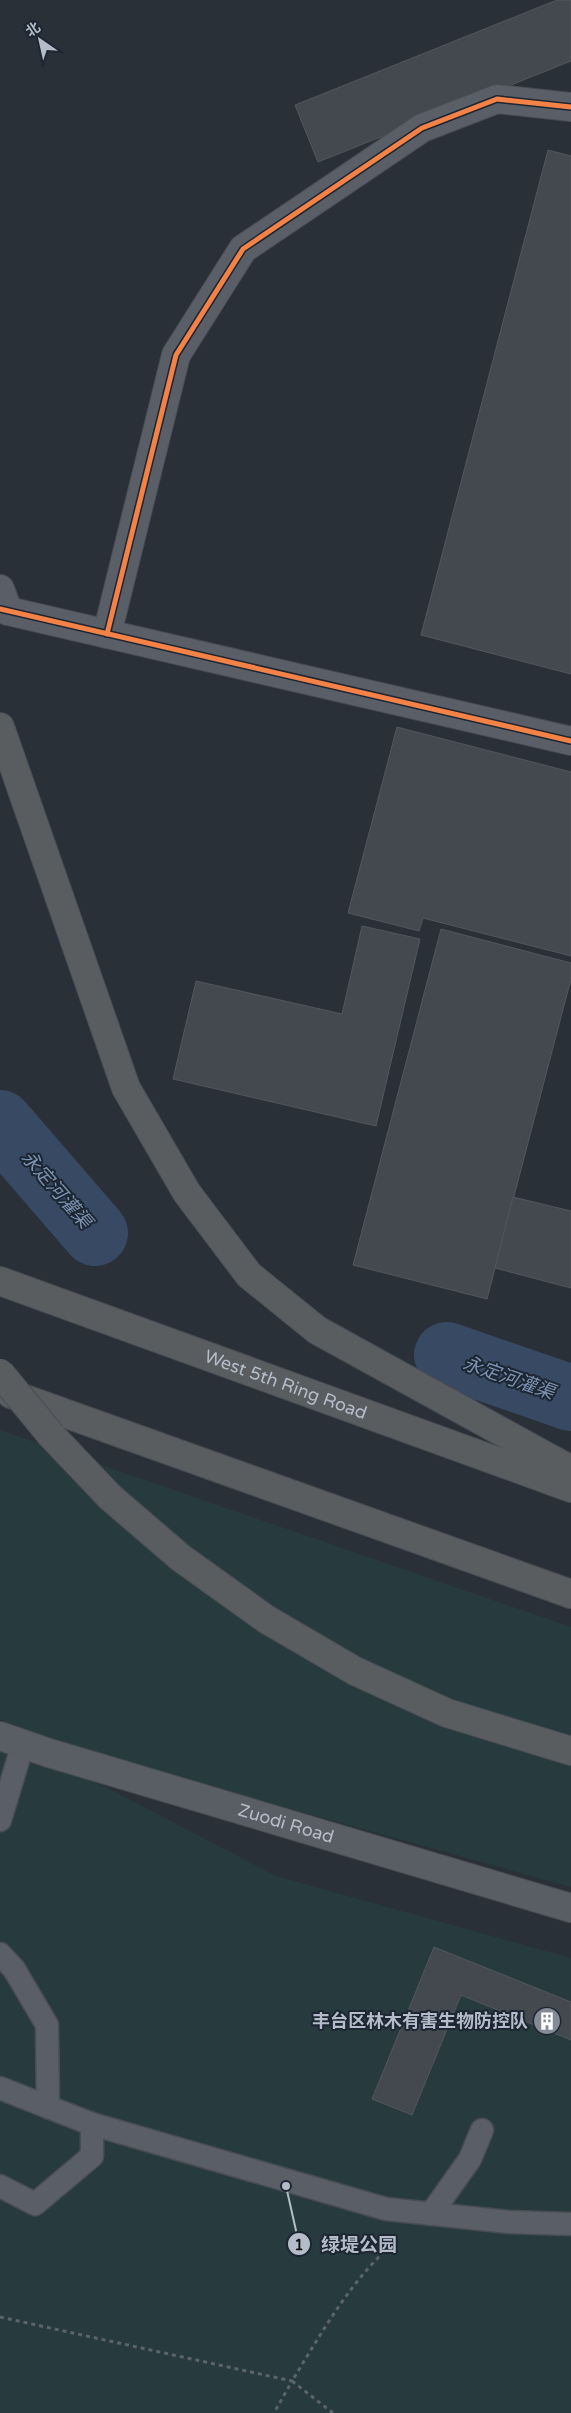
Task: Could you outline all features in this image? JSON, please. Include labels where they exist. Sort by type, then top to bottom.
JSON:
[{"type":"highway","points":[[0,727],[126,1088],[187,1193],[249,1275],[317,1330],[571,1470]]},
{"type":"highway","name":"West 5th Ring Road","points":[[0,1281],[571,1488]]},
{"type":"highway","points":[[0,1373],[51,1435],[110,1497],[181,1558],[266,1619],[355,1671],[447,1713],[571,1751]]},
{"type":"highway","points":[[0,1390],[571,1594]]},
{"type":"main road","name":"Zuodi Road","points":[[12,1740],[571,1908]]},
{"type":"street","points":[[107,634],[176,355],[243,249],[422,128],[497,99],[571,107]]},
{"type":"street","points":[[3,603],[107,634],[571,742]]},
{"type":"lane","points":[[0,1820],[12,1740]]},
{"type":"lane","points":[[0,1954],[14,1969],[47,2024],[48,2107]]},
{"type":"lane","points":[[0,2088],[92,2124],[386,2209],[509,2222],[571,2224]]},
{"type":"lane","points":[[0,2186],[35,2204],[92,2156],[92,2124]]},
{"type":"lane","points":[[431,2214],[470,2159],[482,2130]]},
{"type":"path","points":[[274,2413],[328,2323],[362,2277],[384,2252],[431,2214]]},
{"type":"path","points":[[0,2317],[292,2381],[333,2413]]},
{"type":"green space","points":[[0,1430],[571,1627],[571,1887],[82,1751],[0,1720]]},
{"type":"green space","points":[[0,1738],[23,1744],[276,1876],[571,1958],[571,2413],[0,2413]]},
{"type":"building","points":[[557,0],[571,0],[571,61],[318,162],[295,105]]},
{"type":"building","points":[[548,150],[571,156],[571,674],[421,635]]},
{"type":"building","points":[[397,727],[571,772],[571,956],[423,918],[419,931],[348,913]]},
{"type":"building","points":[[362,926],[420,939],[376,1126],[173,1079],[196,981],[342,1014]]},
{"type":"building","points":[[441,929],[571,963],[571,979],[487,1299],[353,1265]]},
{"type":"building","points":[[513,1197],[571,1211],[571,1288],[495,1268]]},
{"type":"building","name":"丰台区林木有害生物防控队","points":[[434,1947],[571,2002],[571,2040],[461,1995],[412,2115],[372,2099]]},
{"type":"waterway","name":"永定河灌渠","points":[[0,1123],[95,1233]]},
{"type":"waterway","name":"永定河灌渠","points":[[447,1355],[571,1398]]},
{"type":"cycle path","points":[[107,634],[176,355],[243,249],[422,128],[497,99],[571,107]]},
{"type":"cycle path","points":[[0,609],[571,741]]},
{"type":"place","name":"丰台区林木有害生物防控队","points":[[547,2021]]},
{"type":"place","name":"绿堤公园","points":[[286,2186]]}]
